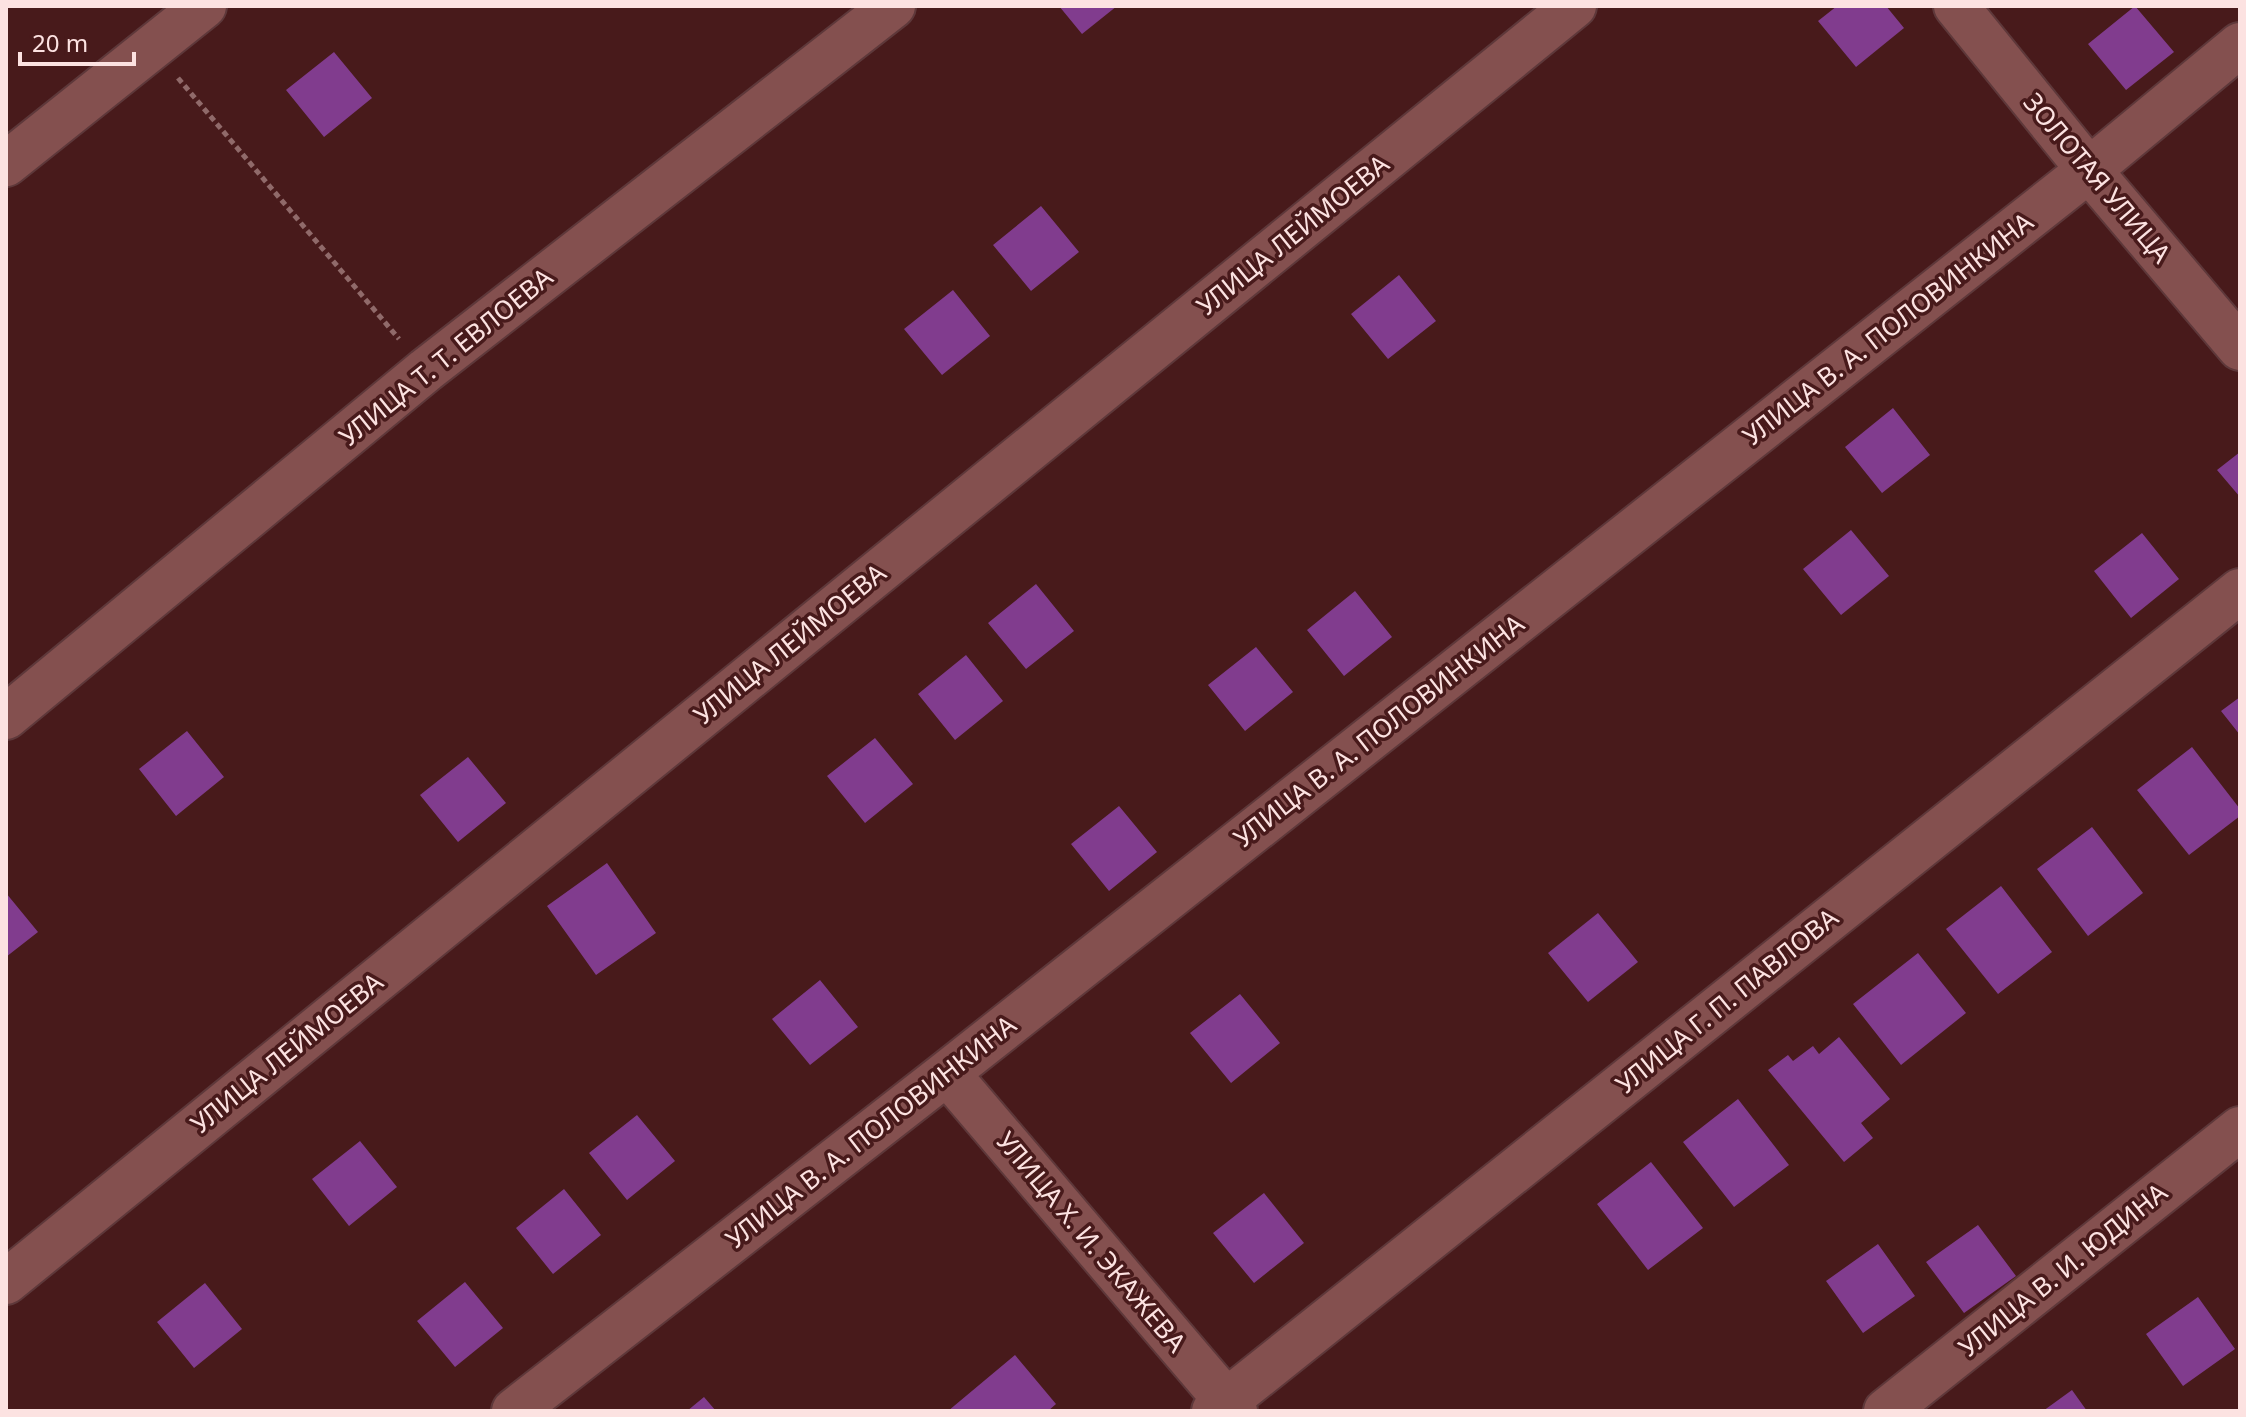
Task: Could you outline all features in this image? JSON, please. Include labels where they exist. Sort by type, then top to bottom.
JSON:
[{"type":"street","points":[[6,164],[204,6]]},
{"type":"street","name":"УЛИЦА Т. Т. ЕВЛОЕВА","points":[[6,717],[426,370],[893,6]]},
{"type":"street","name":"УЛИЦА ЛЕЙМОЕВА","points":[[6,1282],[1574,6]]},
{"type":"street","name":"ЗОЛОТАЯ УЛИЦА","points":[[1956,6],[2089,170],[2240,348]]},
{"type":"street","name":"УЛИЦА В. А. ПОЛОВИНКИНА","points":[[514,1411],[947,1073],[2089,170],[2240,45]]},
{"type":"street","name":"УЛИЦА Г. П. ПАВЛОВА","points":[[1225,1408],[2240,591]]},
{"type":"street","name":"УЛИЦА Х. И. ЭКАЖЕВА","points":[[947,1073],[1225,1408]]},
{"type":"street","name":"УЛИЦА В. И. ЮДИНА","points":[[1886,1411],[2240,1129]]},
{"type":"path","points":[[152,48],[426,370]]},
{"type":"building","points":[[1059,6],[1117,6],[1082,34]]},
{"type":"building","points":[[1837,6],[1886,6],[1904,28],[1856,67],[1818,21]]},
{"type":"building","points":[[2135,6],[2174,52],[2126,90],[2088,44]]},
{"type":"building","points":[[334,52],[372,98],[324,137],[286,90]]},
{"type":"building","points":[[1041,206],[1079,252],[1031,291],[993,245]]},
{"type":"building","points":[[1399,275],[1436,321],[1388,359],[1351,314]]},
{"type":"building","points":[[953,290],[990,336],[942,375],[904,329]]},
{"type":"building","points":[[1893,408],[1930,455],[1882,493],[1845,447]]},
{"type":"building","points":[[2240,452],[2240,497],[2217,470]]},
{"type":"building","points":[[1851,530],[1889,576],[1841,615],[1803,569]]},
{"type":"building","points":[[2142,533],[2179,579],[2131,618],[2094,571]]},
{"type":"building","points":[[1036,584],[1074,631],[1026,669],[988,623]]},
{"type":"building","points":[[1355,591],[1392,637],[1344,676],[1307,630]]},
{"type":"building","points":[[1256,647],[1293,692],[1245,731],[1208,685]]},
{"type":"building","points":[[966,655],[1003,701],[955,740],[918,694]]},
{"type":"building","points":[[2240,697],[2240,735],[2221,711]]},
{"type":"building","points":[[187,731],[224,777],[176,816],[139,769]]},
{"type":"building","points":[[875,738],[913,784],[865,823],[827,776]]},
{"type":"building","points":[[2192,747],[2240,809],[2240,816],[2189,855],[2137,790]]},
{"type":"building","points":[[468,757],[506,803],[458,842],[420,795]]},
{"type":"building","points":[[1119,806],[1157,852],[1109,891],[1071,844]]},
{"type":"building","points":[[2092,827],[2143,893],[2088,936],[2037,869]]},
{"type":"building","points":[[607,863],[656,933],[596,975],[547,906]]},
{"type":"building","points":[[2001,886],[2052,952],[1998,994],[1946,929]]},
{"type":"building","points":[[6,893],[38,932],[6,957]]},
{"type":"building","points":[[1598,913],[1638,962],[1588,1002],[1548,953]]},
{"type":"building","points":[[1918,953],[1966,1013],[1901,1065],[1853,1004]]},
{"type":"building","points":[[820,980],[858,1027],[810,1065],[772,1019]]},
{"type":"building","points":[[1240,994],[1280,1043],[1231,1083],[1190,1033]]},
{"type":"building","points":[[1839,1037],[1890,1099],[1861,1123],[1873,1138],[1844,1162],[1768,1070],[1788,1055],[1793,1061],[1813,1046],[1819,1054]]},
{"type":"building","points":[[1738,1099],[1789,1165],[1734,1207],[1683,1142]]},
{"type":"building","points":[[637,1115],[675,1161],[627,1200],[589,1153]]},
{"type":"building","points":[[360,1141],[397,1187],[349,1226],[312,1179]]},
{"type":"building","points":[[1651,1162],[1703,1228],[1648,1270],[1597,1204]]},
{"type":"building","points":[[564,1189],[601,1235],[553,1274],[516,1228]]},
{"type":"building","points":[[1264,1193],[1304,1243],[1254,1283],[1213,1233]]},
{"type":"building","points":[[1978,1225],[2016,1276],[1964,1313],[1926,1262]]},
{"type":"building","points":[[1878,1244],[1915,1296],[1863,1333],[1826,1281]]},
{"type":"building","points":[[465,1282],[503,1328],[455,1367],[417,1321]]},
{"type":"building","points":[[205,1283],[242,1329],[194,1368],[157,1322]]},
{"type":"building","points":[[2198,1297],[2235,1349],[2183,1386],[2146,1334]]},
{"type":"building","points":[[1015,1355],[1056,1404],[1048,1411],[948,1411]]},
{"type":"building","points":[[2072,1390],[2087,1411],[2043,1411]]},
{"type":"building","points":[[704,1397],[716,1411],[687,1411]]}]
